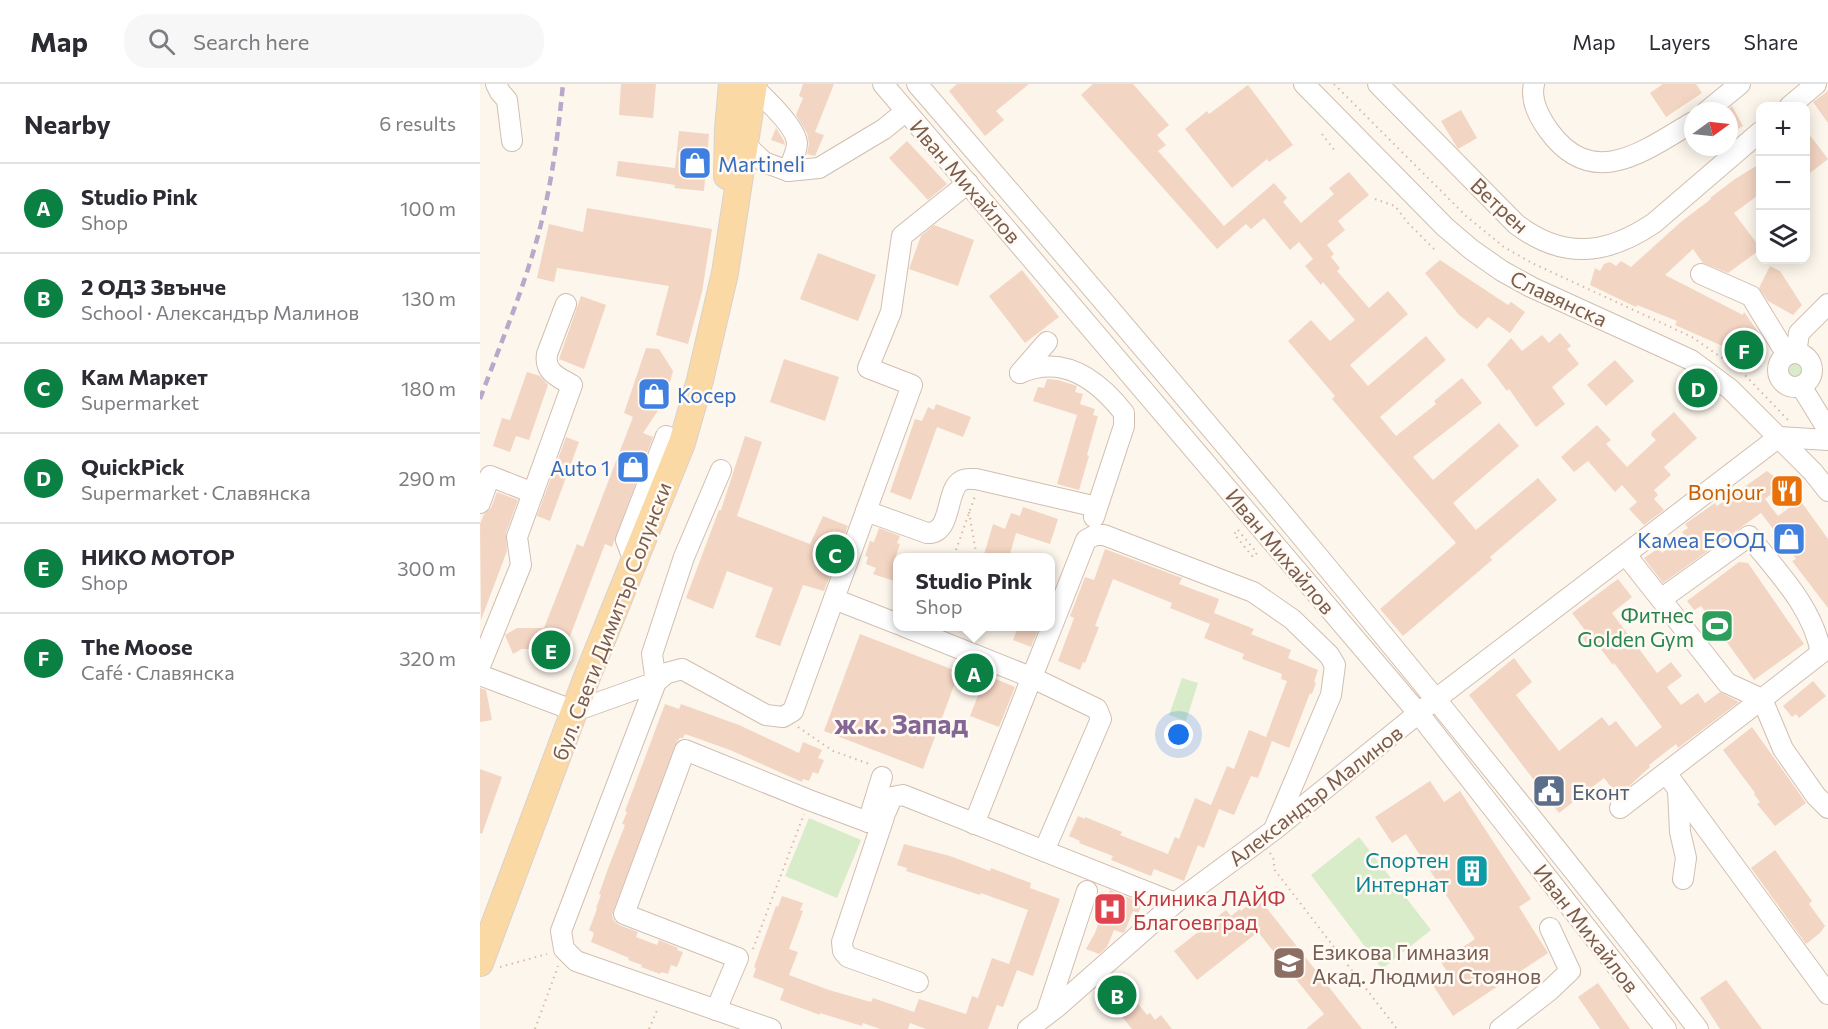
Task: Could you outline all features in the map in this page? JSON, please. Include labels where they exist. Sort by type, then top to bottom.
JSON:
[{"type":"main road","points":[[724,84],[737,137]]},
{"type":"main road","name":"бул. Свети Димитър Солунски","points":[[486,954],[575,711],[682,443],[725,273],[737,137],[746,85]]},
{"type":"street","name":"Иван Михайлов","points":[[883,84],[1419,714],[1666,1029]]},
{"type":"street","name":"Иван Михайлов","points":[[917,84],[1062,252],[1436,699],[1698,1029]]},
{"type":"street","name":"Славянска","points":[[1304,84],[1445,227],[1472,250],[1502,271],[1531,287],[1691,360],[1730,389],[1813,472],[1828,491]]},
{"type":"street","name":"Ветрен","points":[[1378,84],[1516,224],[1541,241],[1566,248],[1604,248],[1625,241],[1643,231],[1756,136]]},
{"type":"street","points":[[1534,84],[1534,104],[1544,125],[1561,146],[1574,156],[1585,160],[1599,163],[1619,161],[1631,157],[1684,127]]},
{"type":"street","points":[[1718,102],[1740,84]]},
{"type":"street","points":[[1795,102],[1816,84]]},
{"type":"street","points":[[746,85],[774,106],[795,134],[797,145],[788,171]]},
{"type":"street","points":[[498,88],[508,103],[517,135]]},
{"type":"street","points":[[737,137],[764,162],[788,171],[819,168],[884,129],[906,111]]},
{"type":"street","points":[[480,675],[575,711],[656,682],[667,673],[682,669],[766,715],[783,717],[793,711],[912,385],[868,368],[891,312],[902,236],[968,183]]},
{"type":"street","points":[[1701,274],[1751,296],[1792,354],[1805,356],[1811,363],[1812,373],[1808,382],[1801,386],[1828,430]]},
{"type":"street","points":[[480,666],[521,565],[517,537],[572,385],[551,373],[546,362],[567,304]]},
{"type":"street","points":[[1792,354],[1798,333],[1828,304]]},
{"type":"street","points":[[1047,342],[1020,373],[1045,367],[1062,368],[1080,374],[1092,380],[1105,392],[1124,413],[1125,420],[1086,540],[1055,621]]},
{"type":"street","points":[[1779,437],[1828,440]]},
{"type":"street","name":"Александър Малинов","points":[[1028,1029],[1175,903],[1274,830],[1436,699],[1779,437]]},
{"type":"street","points":[[721,470],[684,557],[652,654],[656,682],[561,931],[564,949],[576,961],[771,1029]]},
{"type":"street","points":[[480,503],[490,476],[533,493]]},
{"type":"street","points":[[866,511],[927,533],[933,533],[941,527],[957,485],[964,479],[976,479],[1097,507]]},
{"type":"street","points":[[1086,540],[1095,535],[1104,535],[1253,592],[1292,619],[1329,655],[1335,665],[1331,695],[1274,830]]},
{"type":"street","points":[[1620,808],[1762,699],[1825,659],[1809,614],[1749,536],[1661,599]]},
{"type":"street","points":[[1626,555],[1726,683],[1762,699],[1782,749],[1816,796],[1828,808]]},
{"type":"street","points":[[834,599],[893,622]]},
{"type":"street","points":[[913,631],[1033,678],[1097,709],[1101,719],[1044,851]]},
{"type":"street","points":[[975,824],[1051,631]]},
{"type":"street","points":[[716,1010],[738,958],[624,914],[686,750],[809,800],[876,819]]},
{"type":"street","points":[[1666,773],[1828,994]]},
{"type":"street","points":[[882,777],[876,819],[842,942],[843,951],[848,957],[918,982]]},
{"type":"street","points":[[1678,790],[1680,832],[1686,858],[1683,879]]},
{"type":"street","points":[[876,819],[892,797],[903,795],[1175,903]]},
{"type":"street","points":[[1046,1015],[1087,891]]},
{"type":"street","points":[[1500,1029],[1550,990],[1570,971],[1550,928]]},
{"type":"path","points":[[1322,134],[1335,151]]},
{"type":"path","points":[[1376,199],[1395,206],[1408,223],[1437,252]]},
{"type":"path","points":[[956,550],[975,496]]},
{"type":"path","points":[[969,512],[976,553]]},
{"type":"path","points":[[1238,530],[1257,553],[1253,557],[1234,534],[1238,530]]},
{"type":"path","points":[[783,717],[833,751],[885,769],[882,777]]},
{"type":"path","points":[[753,950],[809,800]]},
{"type":"path","points":[[1274,860],[1274,869],[1397,1029]]},
{"type":"path","points":[[486,954],[564,949],[535,1029]]},
{"type":"path","points":[[649,1029],[664,991]]},
{"type":"green space","points":[[1795,360],[1805,367],[1806,371],[1799,381],[1795,382],[1785,375],[1784,371],[1791,361]]},
{"type":"green space","points":[[1182,678],[1198,683],[1186,721],[1169,715]]},
{"type":"green space","points":[[809,818],[861,840],[837,898],[785,876]]},
{"type":"green space","points":[[1359,837],[1431,930],[1382,969],[1311,875]]},
{"type":"building","points":[[621,84],[656,84],[653,118],[619,115]]},
{"type":"building","points":[[803,84],[834,84],[815,132],[824,135],[815,156],[807,154],[809,144],[807,133],[796,115],[803,98],[799,96]]},
{"type":"building","points":[[957,84],[1029,84],[996,111],[1004,120],[985,136],[949,91]]},
{"type":"building","points":[[1093,84],[1133,84],[1169,125],[1157,135],[1166,145],[1158,151],[1224,226],[1274,183],[1287,198],[1283,202],[1301,223],[1334,194],[1329,188],[1349,172],[1369,195],[1338,221],[1345,230],[1327,245],[1334,254],[1331,257],[1340,268],[1337,271],[1369,308],[1388,291],[1408,314],[1350,365],[1368,386],[1426,336],[1446,360],[1380,417],[1396,436],[1436,404],[1434,401],[1462,378],[1482,403],[1413,457],[1433,480],[1499,423],[1519,446],[1453,503],[1476,530],[1538,478],[1557,500],[1490,557],[1492,560],[1403,636],[1380,609],[1456,543],[1332,399],[1335,396],[1288,341],[1311,320],[1330,341],[1355,320],[1323,282],[1321,285],[1305,266],[1313,259],[1299,242],[1290,250],[1264,218],[1251,229],[1246,224],[1217,249],[1081,95]]},
{"type":"building","points":[[1663,84],[1696,84],[1702,93],[1688,102],[1684,102],[1684,105],[1666,117],[1650,93]]},
{"type":"building","points":[[1248,85],[1293,145],[1269,162],[1267,159],[1232,188],[1185,129],[1207,111],[1209,114]]},
{"type":"building","points":[[1828,91],[1828,123],[1813,102]]},
{"type":"building","points":[[1461,110],[1477,138],[1458,149],[1441,121]]},
{"type":"building","points":[[1738,117],[1743,126],[1738,129]]},
{"type":"building","points":[[776,128],[784,141],[785,145],[771,140]]},
{"type":"building","points":[[679,131],[709,134],[704,191],[674,188],[675,185],[616,176],[618,161],[675,168]]},
{"type":"building","points":[[1810,135],[1828,159],[1810,173]]},
{"type":"building","points":[[907,141],[947,184],[928,200],[889,158]]},
{"type":"building","points":[[1756,166],[1756,197],[1734,213],[1756,242],[1756,253],[1728,273],[1703,263],[1693,249],[1665,275],[1743,315],[1744,312],[1762,337],[1753,357],[1748,355],[1746,360],[1732,356],[1728,353],[1727,348],[1675,325],[1677,321],[1637,305],[1636,307],[1590,285],[1595,268],[1600,271],[1604,264],[1610,262],[1616,266],[1621,261],[1631,267],[1682,221],[1735,179]]},
{"type":"building","points":[[587,208],[712,229],[702,292],[688,344],[656,335],[669,286],[557,268],[554,282],[537,278],[549,224],[583,232]]},
{"type":"building","points":[[934,225],[974,240],[958,286],[909,269],[921,236]]},
{"type":"building","points":[[818,253],[876,275],[858,321],[800,299]]},
{"type":"building","points":[[1440,260],[1508,305],[1511,302],[1525,312],[1510,333],[1488,317],[1477,329],[1459,315],[1425,273]]},
{"type":"building","points":[[1770,266],[1780,271],[1802,305],[1793,315],[1768,301],[1759,288]]},
{"type":"building","points":[[1022,270],[1059,317],[1025,343],[989,296]]},
{"type":"building","points":[[581,296],[606,305],[584,369],[559,359]]},
{"type":"building","points":[[1560,333],[1571,346],[1567,349],[1579,364],[1552,387],[1565,404],[1536,427],[1509,389],[1507,391],[1487,365],[1511,338],[1522,351],[1542,335],[1549,343]]},
{"type":"building","points":[[646,348],[659,349],[673,371],[665,400],[643,433],[653,437],[612,547],[605,544],[564,652],[567,659],[548,669],[539,653],[531,649],[522,649],[513,654],[505,635],[517,628],[544,628],[577,544],[583,547],[633,417],[624,413]]},
{"type":"building","points":[[784,359],[839,377],[825,421],[770,402]]},
{"type":"building","points":[[1615,360],[1634,381],[1606,406],[1587,385]]},
{"type":"building","points":[[527,372],[540,376],[548,385],[529,440],[516,436],[510,452],[493,446],[502,418],[510,420]]},
{"type":"building","points":[[1047,379],[1077,386],[1075,392],[1083,394],[1080,404],[1095,409],[1093,415],[1098,416],[1079,490],[1057,484],[1077,415],[1033,401],[1038,387],[1044,388]]},
{"type":"building","points":[[936,404],[971,417],[963,437],[937,427],[911,500],[890,492],[915,419],[922,421],[928,407],[934,410]]},
{"type":"building","points":[[1674,412],[1697,438],[1664,467],[1671,475],[1654,490],[1658,495],[1654,499],[1664,510],[1644,525],[1629,509],[1637,502],[1622,485],[1615,492],[1588,461],[1574,472],[1561,457],[1597,425],[1611,440],[1606,444],[1627,467],[1656,440],[1651,435],[1652,432]]},
{"type":"building","points":[[745,436],[762,442],[737,516],[810,544],[823,516],[848,526],[824,591],[803,585],[780,646],[755,637],[773,588],[727,571],[713,609],[686,598],[719,510],[721,510]]},
{"type":"building","points":[[566,437],[579,442],[550,521],[537,516]]},
{"type":"building","points":[[1767,471],[1784,484],[1765,499],[1778,516],[1800,500],[1828,539],[1828,608],[1792,561],[1796,559],[1761,513],[1663,583],[1644,558],[1659,548],[1662,553],[1685,536],[1682,532],[1688,528],[1685,524],[1715,503],[1717,506]]},
{"type":"building","points":[[497,492],[518,500],[506,533],[507,551],[481,620],[480,524],[484,514],[491,508]]},
{"type":"building","points":[[1023,507],[1058,519],[1050,544],[1016,533],[1010,553],[984,553],[993,524],[1005,529],[1011,513],[1020,516]]},
{"type":"building","points":[[879,528],[900,536],[897,553],[893,553],[893,581],[873,574],[876,568],[866,564],[868,557],[865,556],[870,541],[874,542]]},
{"type":"building","points":[[1105,549],[1182,578],[1179,584],[1219,599],[1214,613],[1254,629],[1251,634],[1291,650],[1288,658],[1318,670],[1312,694],[1310,693],[1289,748],[1272,741],[1258,778],[1251,776],[1234,815],[1219,809],[1204,848],[1198,845],[1184,881],[1154,869],[1151,876],[1111,860],[1113,856],[1079,843],[1080,841],[1069,836],[1078,816],[1122,832],[1120,835],[1168,854],[1175,837],[1179,839],[1195,798],[1211,805],[1227,766],[1234,769],[1249,730],[1266,737],[1287,681],[1281,679],[1282,674],[1242,659],[1244,654],[1204,638],[1210,624],[1170,608],[1172,603],[1113,579],[1095,626],[1099,627],[1085,663],[1083,662],[1080,670],[1058,661],[1074,618],[1070,616],[1085,577],[1094,580]]},
{"type":"building","points":[[1739,562],[1748,563],[1804,644],[1754,680],[1701,606],[1694,610],[1687,601]]},
{"type":"building","points":[[1618,579],[1632,597],[1612,613],[1657,673],[1671,662],[1682,676],[1667,687],[1681,705],[1698,693],[1705,703],[1720,692],[1739,702],[1678,748],[1676,744],[1649,765],[1650,767],[1628,787],[1623,787],[1616,793],[1604,778],[1559,813],[1469,695],[1514,658],[1532,682],[1516,695],[1559,751],[1602,717],[1609,726],[1616,721],[1636,747],[1662,727],[1593,639],[1587,644],[1579,633],[1584,629],[1572,613]]},
{"type":"building","points":[[1016,631],[1037,631],[1031,647],[1013,640]]},
{"type":"building","points":[[860,634],[959,672],[923,769],[824,731]]},
{"type":"building","points":[[986,675],[1015,687],[999,727],[970,716]]},
{"type":"building","points":[[1813,681],[1826,696],[1799,718],[1796,714],[1792,717],[1783,706]]},
{"type":"building","points":[[480,688],[486,690],[492,720],[480,722]]},
{"type":"building","points":[[665,704],[679,709],[681,704],[739,725],[799,753],[803,742],[822,750],[818,758],[824,760],[818,774],[813,772],[809,781],[803,779],[802,782],[730,750],[685,734],[677,741],[612,915],[614,921],[619,925],[638,932],[636,937],[657,945],[659,940],[683,952],[677,967],[671,965],[668,974],[661,972],[660,974],[591,942],[594,933],[589,930],[601,895],[599,894],[625,825],[622,824],[627,812],[625,811]]},
{"type":"building","points":[[1752,727],[1806,803],[1775,826],[1757,804],[1760,802],[1755,793],[1723,750]]},
{"type":"building","points":[[480,769],[502,777],[482,834],[480,833]]},
{"type":"building","name":"Спортен Интернат","points":[[1430,781],[1444,802],[1460,791],[1531,899],[1519,907],[1548,953],[1453,1016],[1432,984],[1448,973],[1441,962],[1475,939],[1406,834],[1392,843],[1375,817]]},
{"type":"building","points":[[904,844],[950,856],[990,871],[991,868],[1031,883],[1030,888],[1060,899],[1033,976],[1017,970],[1003,1007],[997,1005],[988,1029],[926,1029],[910,1023],[908,1029],[880,1029],[863,1023],[862,1026],[820,1013],[820,1015],[780,1000],[784,989],[753,977],[756,968],[754,967],[776,906],[778,907],[782,896],[803,903],[800,910],[803,911],[789,949],[798,952],[789,975],[829,990],[871,1002],[873,998],[914,1012],[919,999],[966,1014],[972,996],[978,998],[992,958],[1009,964],[1028,910],[981,893],[980,895],[906,871],[907,868],[897,865]]},
{"type":"building","points":[[1775,850],[1812,901],[1809,904],[1825,926],[1806,944],[1751,868]]},
{"type":"building","points":[[1110,890],[1142,903],[1138,913],[1133,911],[1125,931],[1123,933],[1114,930],[1107,947],[1099,954],[1086,949],[1095,933]]},
{"type":"building","points":[[1258,897],[1362,1029],[1306,1029],[1324,1014],[1258,932],[1197,980],[1174,951],[1226,910],[1231,916]]},
{"type":"building","points":[[1726,980],[1762,1029],[1720,1029],[1700,998]]},
{"type":"building","points":[[1598,983],[1630,1029],[1600,1029],[1578,997]]},
{"type":"building","points":[[1124,986],[1147,1015],[1150,1013],[1155,1020],[1161,1015],[1172,1029],[1132,1029],[1108,999]]},
{"type":"railway","points":[[480,399],[516,304],[539,231],[554,161],[563,84]]},
{"type":"place","name":"Martineli","points":[[695,163]]},
{"type":"place","name":"The Moose","points":[[1744,350]]},
{"type":"place","name":"QuickPick","points":[[1698,388]]},
{"type":"place","name":"Косер","points":[[654,394]]},
{"type":"place","name":"Auto 1","points":[[633,467]]},
{"type":"place","name":"Bonjour","points":[[1787,491]]},
{"type":"place","name":"Камеа ЕООД","points":[[1789,539]]},
{"type":"place","name":"Кам Маркет","points":[[835,554]]},
{"type":"place","name":"Фитнес Golden Gym","points":[[1717,626]]},
{"type":"place","name":"НИКО МОТОР","points":[[551,650]]},
{"type":"place","name":"Studio Pink","points":[[974,673]]},
{"type":"place","name":"Еконт","points":[[1549,791]]},
{"type":"place","name":"Спортен Интернат","points":[[1472,871]]},
{"type":"place","name":"Клиника ЛАЙФ Благоевград","points":[[1110,909]]},
{"type":"place","name":"Езикова Гимназия Акад. Людмил Стоянов","points":[[1289,963]]},
{"type":"place","name":"2 ОДЗ Звънче","points":[[1117,995]]},
{"type":"district","name":"ж.к. Запад","points":[[901,723]]}]
